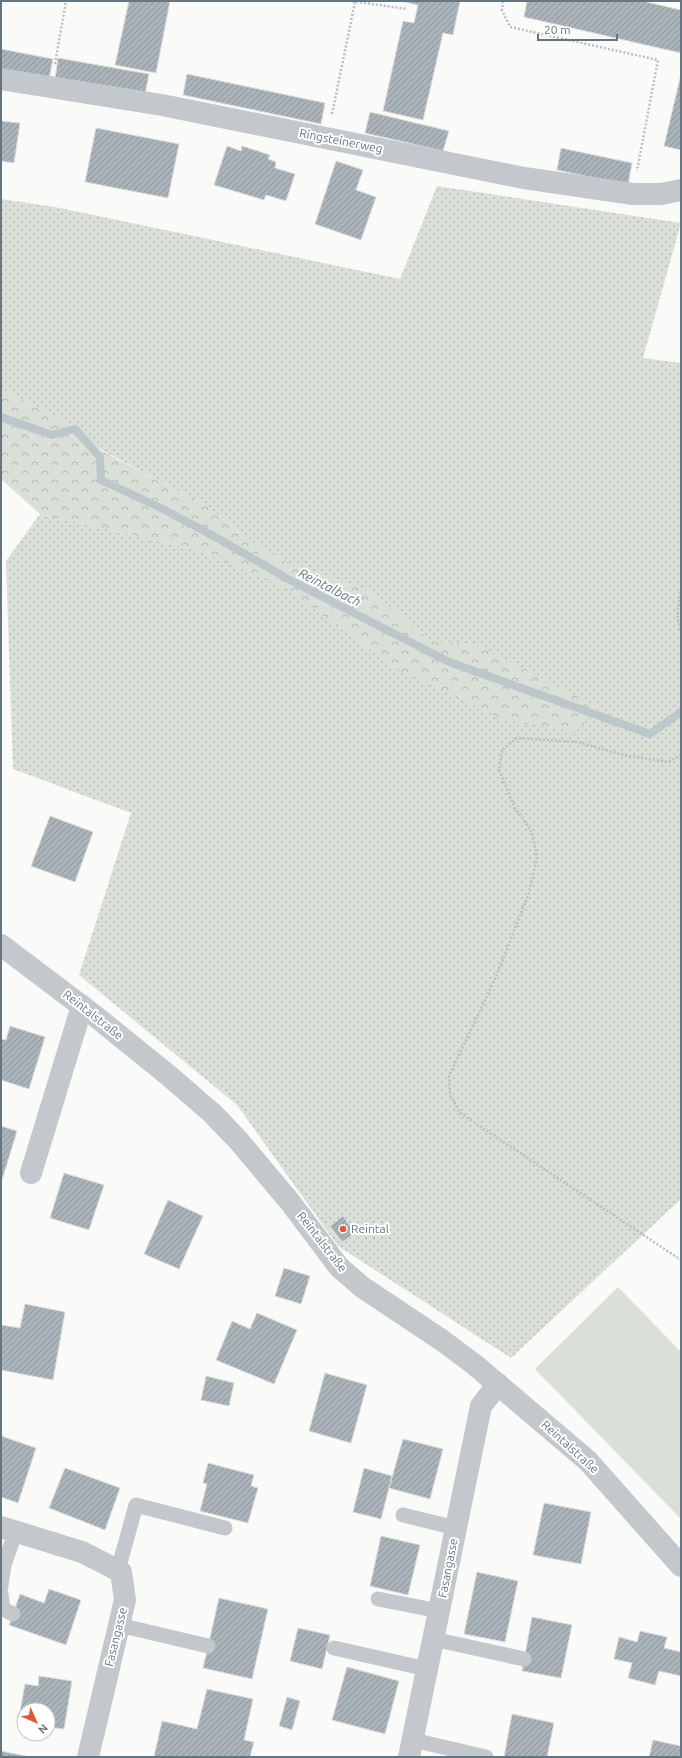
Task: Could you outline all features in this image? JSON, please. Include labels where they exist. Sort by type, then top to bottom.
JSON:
[{"type":"street","name":"Ringsteinerweg","points":[[1,79],[162,105],[524,178],[632,194],[661,194],[681,190]]},
{"type":"street","name":"Reintalstraße","points":[[1,945],[82,1006],[168,1075],[212,1113],[233,1134],[290,1202],[339,1267],[362,1287],[443,1340],[498,1384],[588,1461],[681,1566]]},
{"type":"street","points":[[31,1172],[82,1006]]},
{"type":"street","name":"Fasangasse","points":[[411,1749],[480,1406],[498,1384]]},
{"type":"street","points":[[8,1529],[82,1552],[118,1570]]},
{"type":"street","name":"Fasangasse","points":[[90,1756],[125,1600],[121,1572],[118,1570]]},
{"type":"lane","points":[[118,1570],[136,1505],[225,1528]]},
{"type":"lane","points":[[403,1516],[456,1528]]},
{"type":"lane","points":[[1,1586],[8,1529]]},
{"type":"lane","points":[[1,1594],[3,1609],[13,1614]]},
{"type":"lane","points":[[378,1599],[439,1611]]},
{"type":"lane","points":[[119,1624],[208,1646]]},
{"type":"lane","points":[[433,1639],[524,1659]]},
{"type":"lane","points":[[334,1648],[427,1669]]},
{"type":"lane","points":[[411,1749],[486,1757]]},
{"type":"path","points":[[51,87],[66,1]]},
{"type":"path","points":[[327,138],[353,1],[407,9]]},
{"type":"path","points":[[503,1],[502,10],[510,27],[658,60],[632,194]]},
{"type":"path","points":[[681,588],[676,614],[681,633]]},
{"type":"path","points":[[681,755],[668,762],[624,755],[577,742],[517,738],[502,750],[499,770],[515,808],[532,832],[537,858],[529,893],[495,979],[449,1076],[450,1094],[460,1113],[681,1260]]},
{"type":"green space","points":[[437,186],[681,223],[643,358],[681,363],[681,1199],[511,1358],[338,1246],[237,1105],[79,975],[131,813],[13,769],[6,561],[40,514],[197,550],[288,589],[395,668],[480,646],[432,641],[370,591],[296,567],[258,546],[208,507],[96,447],[82,431],[1,388],[1,199],[55,207],[400,279]]},
{"type":"green space","points":[[1,388],[82,431],[96,448],[208,507],[258,546],[296,567],[370,591],[432,641],[480,646],[599,708],[576,732],[504,720],[395,668],[287,589],[197,550],[40,514],[1,479]]},
{"type":"green space","points":[[618,1287],[681,1352],[681,1519],[535,1369]]},
{"type":"building","points":[[129,1],[170,1],[156,73],[115,65]]},
{"type":"building","points":[[400,1],[460,1],[453,35],[443,33],[423,120],[383,111],[403,21],[414,23],[418,5]]},
{"type":"building","points":[[527,1],[642,1],[681,10],[681,53],[524,17]]},
{"type":"building","points":[[1,49],[53,59],[49,79],[1,69]]},
{"type":"building","points":[[58,58],[149,74],[145,94],[55,79]]},
{"type":"building","points":[[187,74],[325,103],[321,124],[183,95]]},
{"type":"building","points":[[681,74],[681,150],[664,146]]},
{"type":"building","points":[[370,112],[449,131],[443,151],[365,133]]},
{"type":"building","points":[[1,121],[20,123],[14,163],[1,161]]},
{"type":"building","points":[[96,128],[179,144],[168,198],[85,182]]},
{"type":"building","points":[[227,146],[241,151],[242,146],[270,155],[268,159],[276,162],[275,168],[295,174],[286,201],[266,195],[264,200],[214,185]]},
{"type":"building","points":[[561,148],[632,163],[628,185],[557,170]]},
{"type":"building","points":[[336,161],[363,170],[356,190],[376,197],[361,240],[315,224]]},
{"type":"building","points":[[50,816],[93,832],[75,882],[31,866]]},
{"type":"building","points":[[10,1026],[45,1037],[29,1089],[1,1080],[1,1039],[6,1040]]},
{"type":"building","points":[[1,1126],[17,1131],[2,1180],[1,1180]]},
{"type":"building","points":[[64,1173],[104,1185],[89,1230],[50,1218]]},
{"type":"building","points":[[168,1200],[203,1216],[179,1269],[144,1254]]},
{"type":"building","name":"Reintal","points":[[343,1216],[355,1233],[342,1242],[330,1226]]},
{"type":"building","points":[[284,1268],[310,1276],[301,1304],[275,1296]]},
{"type":"building","points":[[25,1304],[65,1312],[53,1380],[1,1370],[1,1325],[20,1328]]},
{"type":"building","points":[[257,1313],[297,1330],[274,1384],[216,1360],[232,1321],[250,1329]]},
{"type":"building","points":[[325,1373],[367,1385],[351,1443],[309,1431]]},
{"type":"building","points":[[206,1376],[234,1383],[229,1406],[201,1400]]},
{"type":"building","points":[[1,1436],[36,1448],[18,1503],[1,1497]]},
{"type":"building","points":[[403,1439],[443,1449],[430,1499],[389,1488]]},
{"type":"building","points":[[208,1463],[254,1475],[251,1486],[258,1488],[248,1523],[200,1511],[207,1484],[203,1483]]},
{"type":"building","points":[[65,1468],[120,1488],[105,1530],[49,1508]]},
{"type":"building","points":[[364,1468],[392,1476],[381,1519],[353,1512]]},
{"type":"building","points":[[544,1503],[591,1512],[581,1564],[533,1555]]},
{"type":"building","points":[[381,1536],[420,1545],[408,1595],[370,1586]]},
{"type":"building","points":[[477,1572],[518,1581],[505,1642],[464,1634]]},
{"type":"building","points":[[49,1589],[81,1600],[66,1645],[9,1625],[20,1594],[44,1603]]},
{"type":"building","points":[[219,1598],[268,1609],[252,1679],[203,1668]]},
{"type":"building","points":[[532,1617],[572,1625],[561,1678],[522,1671]]},
{"type":"building","points":[[298,1628],[330,1635],[322,1669],[290,1661]]},
{"type":"building","points":[[640,1631],[667,1637],[664,1648],[681,1652],[681,1676],[659,1671],[655,1685],[628,1678],[632,1663],[614,1659],[619,1637],[637,1642]]},
{"type":"building","points":[[347,1667],[399,1681],[385,1734],[332,1720]]},
{"type":"building","points":[[39,1676],[72,1681],[64,1729],[56,1728],[56,1702],[22,1702],[25,1684],[38,1686]]},
{"type":"building","points":[[207,1689],[253,1699],[244,1740],[254,1742],[250,1757],[154,1757],[162,1721],[197,1729]]},
{"type":"building","points":[[287,1697],[300,1701],[292,1730],[279,1726]]},
{"type":"building","points":[[512,1714],[554,1723],[547,1757],[504,1757]]},
{"type":"building","points":[[653,1740],[681,1746],[681,1757],[649,1757]]},
{"type":"building","points":[[1,1751],[30,1757],[1,1757]]},
{"type":"waterway","name":"Reintalbach","points":[[1,417],[52,435],[75,429],[100,457],[101,480],[161,508],[221,540],[284,577],[449,662],[650,734],[681,712]]},
{"type":"place","name":"Reintal","points":[[343,1229]]}]
